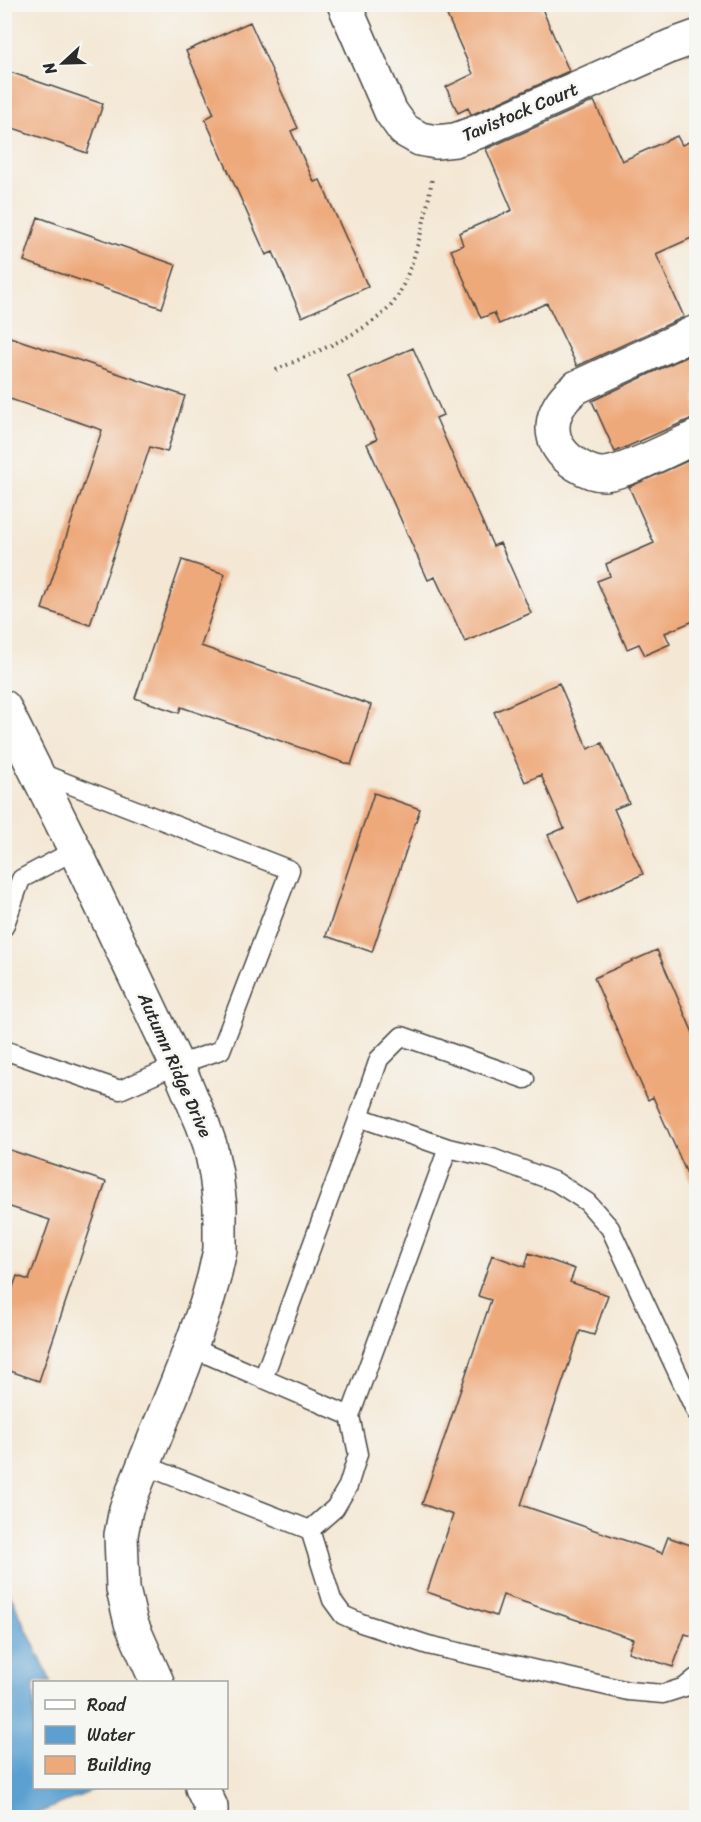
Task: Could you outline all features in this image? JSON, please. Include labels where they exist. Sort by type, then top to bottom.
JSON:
[{"type":"street","name":"Tavistock Court","points":[[344,4],[391,112],[404,130],[420,140],[436,142],[455,140],[480,131],[696,37]]},
{"type":"street","points":[[696,332],[577,387],[566,395],[557,408],[553,423],[555,443],[567,459],[587,471],[603,474],[621,470],[696,437]]},
{"type":"street","name":"Autumn Ridge Drive","points":[[4,707],[75,850],[203,1125],[210,1145],[220,1207],[220,1250],[206,1305],[126,1509],[121,1535],[123,1589],[131,1623],[156,1681]]},
{"type":"lane","points":[[4,1050],[120,1090],[177,1065],[220,1050],[290,870],[37,772]]},
{"type":"lane","points":[[4,927],[21,879],[75,850]]},
{"type":"lane","points":[[263,1379],[380,1059],[402,1036],[525,1079]]},
{"type":"lane","points":[[359,1118],[448,1148],[492,1158],[556,1182],[587,1202],[610,1228],[696,1412]]},
{"type":"lane","points":[[310,1530],[335,1508],[348,1486],[358,1454],[350,1416],[448,1148]]},
{"type":"lane","points":[[190,1347],[350,1416]]},
{"type":"lane","points":[[144,1465],[310,1530]]},
{"type":"lane","points":[[310,1530],[332,1600],[343,1615],[361,1623],[428,1645],[628,1691],[663,1694],[685,1687],[696,1678]]},
{"type":"path","points":[[276,370],[354,333],[389,308],[408,275],[430,192],[436,142]]},
{"type":"water","points":[[4,1581],[51,1681],[33,1681],[33,1789],[97,1789],[28,1817],[5,1817]]},
{"type":"building","points":[[442,4],[540,4],[569,71],[473,114],[468,108],[458,113],[446,87],[473,74]]},
{"type":"building","points":[[250,22],[298,128],[291,131],[314,182],[320,180],[368,287],[302,317],[273,252],[266,255],[205,119],[214,114],[186,51]]},
{"type":"building","points":[[4,70],[103,104],[87,153],[4,125]]},
{"type":"building","points":[[594,101],[622,161],[677,136],[682,145],[696,139],[696,236],[656,254],[684,317],[577,366],[547,303],[499,324],[494,313],[481,318],[451,250],[463,245],[459,233],[512,210],[486,149]]},
{"type":"building","points":[[38,217],[176,265],[162,308],[24,261]]},
{"type":"building","points":[[4,335],[185,396],[167,452],[150,447],[90,625],[42,609],[102,430],[4,397]]},
{"type":"building","points":[[413,348],[443,415],[436,418],[493,546],[500,543],[531,613],[465,642],[435,577],[428,580],[367,444],[377,439],[348,376]]},
{"type":"building","points":[[696,352],[696,418],[615,452],[592,401]]},
{"type":"building","points":[[696,457],[696,620],[665,633],[670,644],[645,655],[639,644],[627,649],[597,581],[610,576],[606,564],[654,543],[629,487]]},
{"type":"building","points":[[182,560],[225,574],[201,646],[371,705],[351,765],[181,707],[179,713],[135,698]]},
{"type":"building","points":[[559,683],[588,749],[602,743],[629,803],[614,809],[643,874],[579,903],[548,835],[564,828],[541,775],[525,782],[494,712]]},
{"type":"building","points":[[374,793],[420,809],[372,952],[326,936]]},
{"type":"building","points":[[657,950],[696,1040],[696,1194],[653,1097],[648,1100],[594,978]]},
{"type":"building","points":[[4,1148],[106,1182],[39,1381],[4,1369],[4,1312],[17,1276],[29,1280],[50,1220],[4,1205]]},
{"type":"building","points":[[529,1253],[575,1269],[570,1282],[608,1295],[594,1335],[580,1331],[521,1505],[662,1553],[668,1537],[696,1547],[696,1637],[685,1634],[673,1667],[628,1652],[633,1639],[503,1595],[496,1616],[427,1592],[453,1515],[422,1504],[491,1300],[478,1296],[492,1255],[525,1267]]}]
